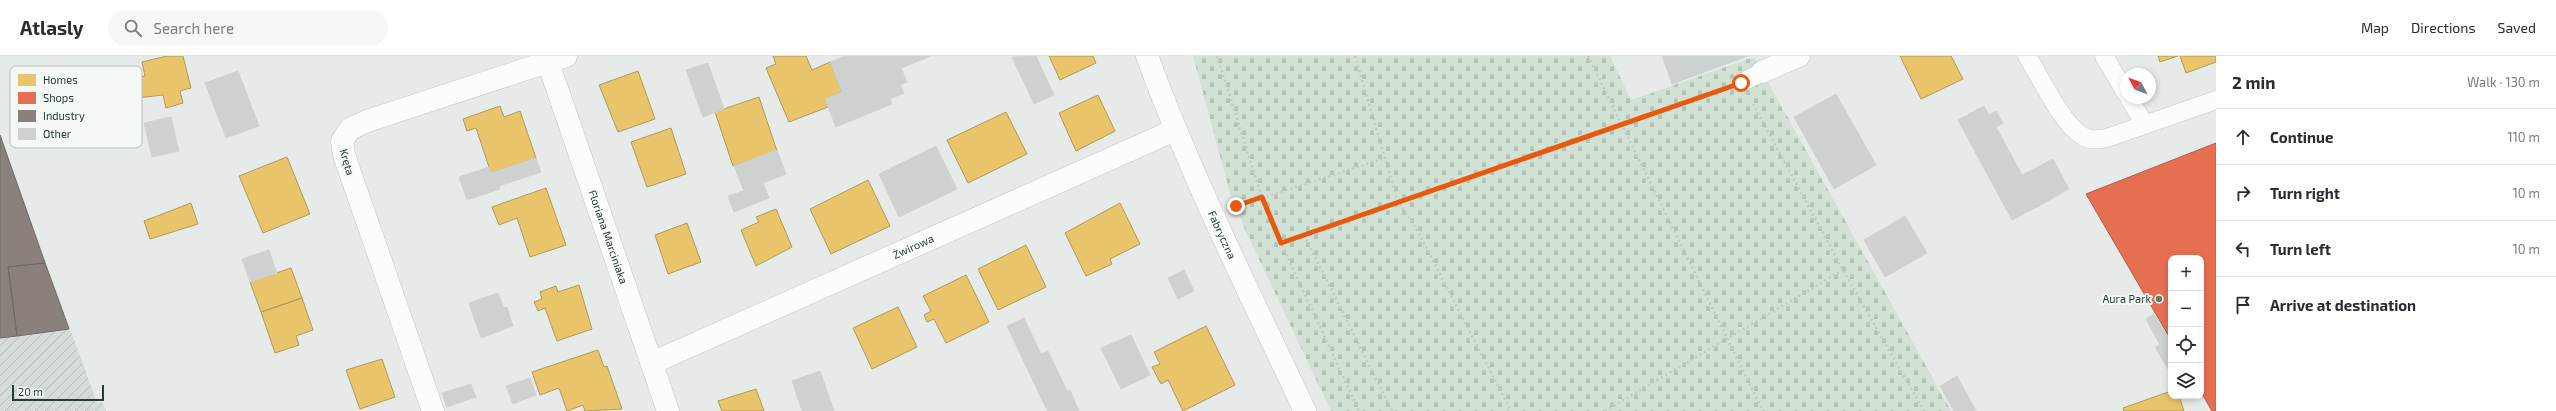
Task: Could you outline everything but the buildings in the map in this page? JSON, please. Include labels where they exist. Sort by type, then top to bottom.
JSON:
[{"type":"street","name":"Fabryczna","points":[[1148,56],[1175,130],[1305,411]]},
{"type":"street","points":[[1762,72],[1800,56]]},
{"type":"street","name":"Floriana Marciniaka","points":[[557,59],[668,411]]},
{"type":"street","name":"Kręta","points":[[433,411],[344,155],[342,141],[350,129],[367,121],[557,59]]},
{"type":"street","name":"Żwirowa","points":[[652,363],[1175,130]]},
{"type":"lane","points":[[2028,56],[2068,124],[2081,136],[2098,140],[2216,100]]},
{"type":"lane","points":[[2104,56],[2120,83]]},
{"type":"lane","points":[[1741,83],[1762,72]]},
{"type":"lane","points":[[2133,104],[2145,125]]},
{"type":"path","points":[[1217,56],[1262,197],[1281,243],[1359,411]]},
{"type":"path","points":[[1355,56],[1398,202],[1416,228],[1511,411]]},
{"type":"path","points":[[1588,56],[1764,411]]},
{"type":"path","points":[[1281,243],[1622,126],[1741,83],[1843,270],[1924,411]]},
{"type":"path","points":[[1236,206],[1385,158]]},
{"type":"path","points":[[1304,234],[1392,411]]},
{"type":"path","points":[[1605,411],[1727,337],[1843,270]]},
{"type":"shaded area","points":[[0,135],[97,403],[102,402],[106,411],[0,411]]},
{"type":"green space","points":[[1193,56],[1610,56],[1631,100],[1754,57],[1951,411],[1331,411],[1246,232],[1230,193]]},
{"type":"place","name":"Aura Park","points":[[2159,299]]},
{"type":"route","points":[[1236,206],[1262,197],[1281,243],[1622,126],[1741,83]]}]
